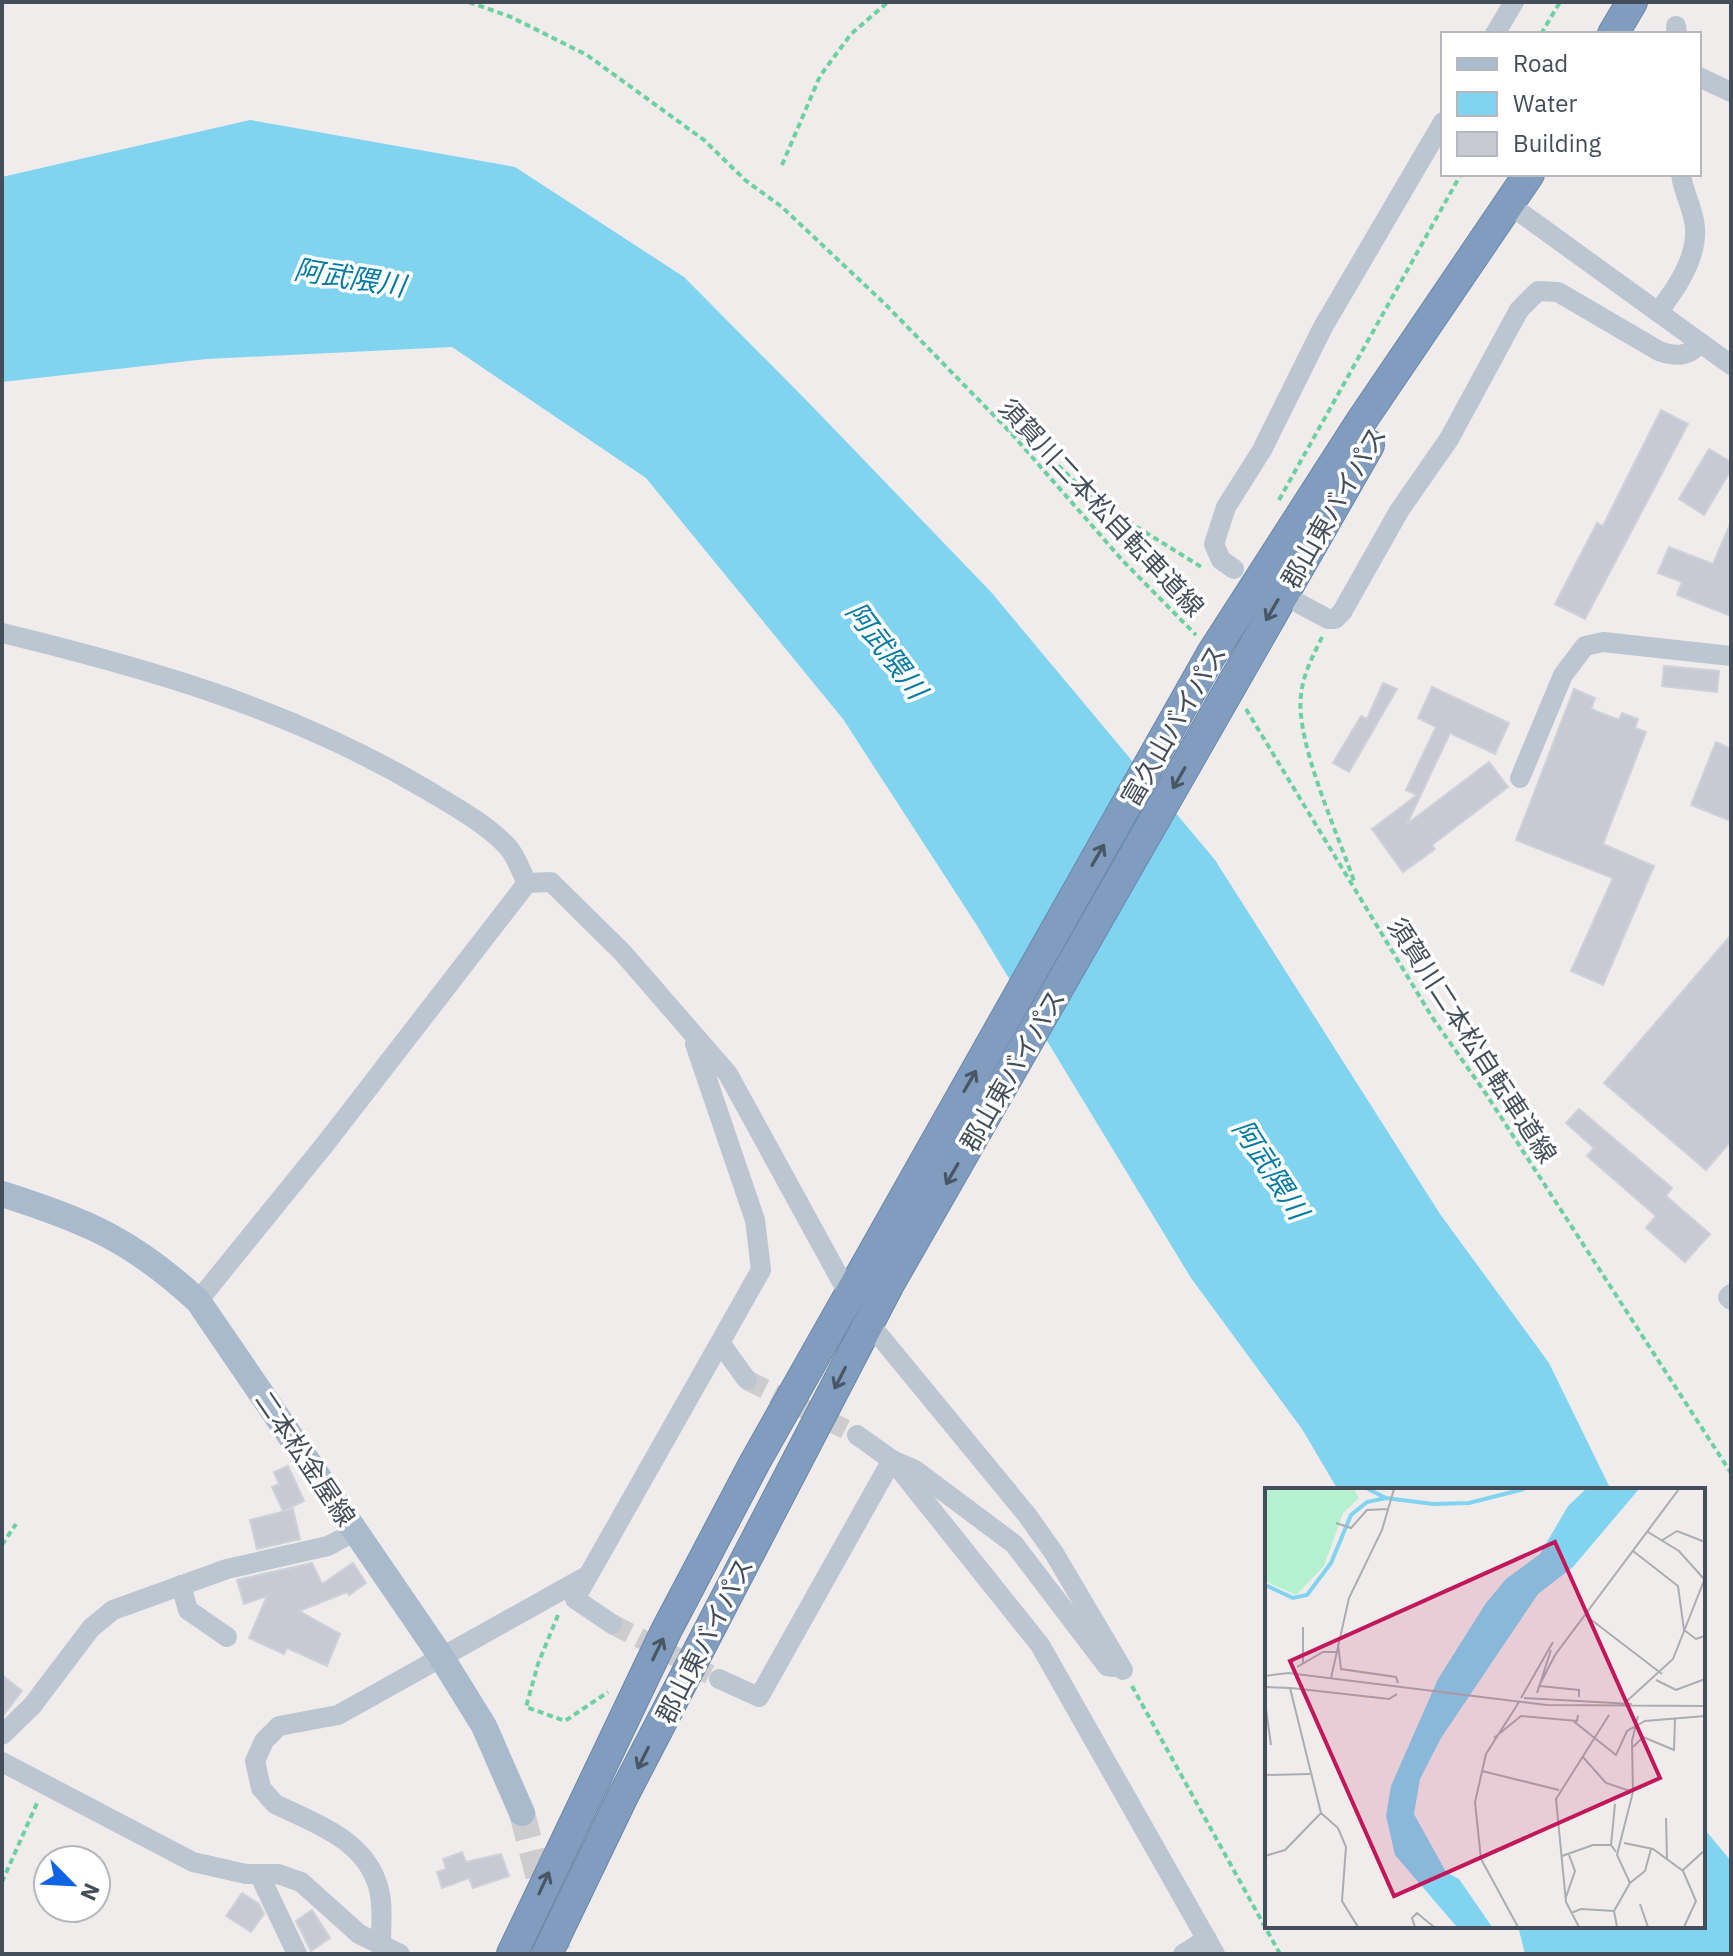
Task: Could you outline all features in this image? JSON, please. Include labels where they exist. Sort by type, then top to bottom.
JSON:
[{"type":"highway","points":[[1614,32],[1632,2]]},
{"type":"highway","name":"富久山バイパス","points":[[849,1295],[1195,683],[1362,420],[1528,176]]},
{"type":"highway","name":"郡山東バイパス","points":[[547,1954],[623,1796],[889,1284],[1230,707],[1269,616],[1510,205]]},
{"type":"highway","name":"郡山東バイパス","points":[[512,1954],[666,1631],[755,1462],[849,1295]]},
{"type":"main road","name":"二本松金屋線","points":[[2,1194],[106,1231],[154,1261],[198,1301],[440,1655],[484,1726],[522,1813]]},
{"type":"street","points":[[1496,32],[1514,2]]},
{"type":"street","points":[[1701,78],[1731,92]]},
{"type":"street","points":[[1223,570],[1214,544],[1226,507],[1262,450],[1323,327],[1441,125]]},
{"type":"street","points":[[1658,312],[1673,294],[1693,249],[1696,229],[1682,176]]},
{"type":"street","points":[[1510,205],[1731,365]]},
{"type":"street","points":[[1300,604],[1328,619],[1335,619],[1342,612],[1399,511],[1449,439],[1519,310],[1538,291],[1558,292],[1659,351],[1673,356],[1691,352],[1701,343]]},
{"type":"street","points":[[2,633],[121,662],[221,692],[359,750],[454,806],[508,847],[527,883]]},
{"type":"street","points":[[1520,778],[1563,675],[1585,646],[1603,642],[1731,656]]},
{"type":"street","points":[[198,1301],[326,1143],[527,883],[551,882],[623,953],[728,1074],[849,1295]]},
{"type":"street","points":[[612,1624],[575,1599],[761,1270],[755,1220],[690,1031]]},
{"type":"street","points":[[1731,1294],[1728,1297],[1731,1300]]},
{"type":"street","points":[[869,1323],[1027,1515],[1054,1553],[1123,1670]]},
{"type":"street","points":[[721,1344],[747,1380]]},
{"type":"street","points":[[857,1435],[892,1460],[915,1470],[1014,1544],[1107,1666],[1123,1670]]},
{"type":"street","points":[[719,1679],[759,1697],[892,1460]]},
{"type":"street","points":[[892,1460],[1040,1645],[1211,1946],[1183,1954]]},
{"type":"street","points":[[2,1735],[32,1706],[102,1617],[113,1610],[227,1569],[328,1546],[356,1531]]},
{"type":"street","points":[[388,1951],[378,1885],[368,1868],[341,1837],[275,1804],[261,1788],[255,1761],[264,1741],[279,1726],[338,1715],[440,1655],[591,1574]]},
{"type":"street","points":[[181,1585],[188,1610],[227,1637]]},
{"type":"street","points":[[2,1762],[193,1862],[215,1869],[278,1874],[301,1882],[359,1934],[388,1951]]},
{"type":"street","points":[[259,1874],[297,1954]]},
{"type":"path","name":"須賀川二本松自転車道線","points":[[469,2],[511,17],[587,55],[704,140],[745,180],[782,207],[885,304],[1004,426],[1123,561],[1199,639],[1207,625]]},
{"type":"path","points":[[782,165],[820,76],[844,42],[888,2]]},
{"type":"path","points":[[1542,32],[1560,2]]},
{"type":"path","points":[[1276,504],[1460,176]]},
{"type":"path","points":[[1004,426],[1042,450],[1095,501],[1223,570]]},
{"type":"path","points":[[1326,628],[1304,678],[1300,699],[1304,738],[1359,893]]},
{"type":"path","name":"須賀川二本松自転車道線","points":[[1230,707],[1359,893],[1432,1017],[1486,1094],[1731,1473]]},
{"type":"path","points":[[2,1545],[16,1524]]},
{"type":"path","points":[[575,1599],[562,1607],[538,1664],[526,1707],[565,1721],[616,1688]]},
{"type":"path","points":[[1123,1670],[1265,1927]]},
{"type":"path","points":[[2,1882],[44,1786]]},
{"type":"path","points":[[1266,1928],[1280,1954]]},
{"type":"water","name":"阿武隈川","points":[[250,120],[515,167],[684,277],[991,592],[1215,860],[1440,1214],[1549,1363],[1610,1488],[1337,1488],[1302,1429],[1191,1278],[976,924],[843,719],[646,478],[452,347],[206,359],[2,382],[2,177]]},
{"type":"water","points":[[1705,1827],[1731,1861],[1731,1954],[1525,1954],[1518,1928],[1705,1928]]},
{"type":"building","points":[[1661,410],[1688,424],[1585,619],[1555,604],[1597,523],[1603,526]]},
{"type":"building","points":[[1709,449],[1731,462],[1731,470],[1704,515],[1679,499]]},
{"type":"building","points":[[1731,522],[1731,616],[1677,595],[1682,582],[1658,573],[1669,547],[1713,564]]},
{"type":"building","points":[[1664,666],[1719,671],[1717,692],[1662,686]]},
{"type":"building","points":[[1383,683],[1397,689],[1349,772],[1333,763],[1361,716],[1367,719]]},
{"type":"building","points":[[1432,687],[1509,723],[1495,754],[1450,733],[1407,824],[1489,762],[1508,787],[1432,845],[1435,849],[1403,872],[1372,829],[1417,795],[1406,790],[1436,727],[1418,718]]},
{"type":"building","points":[[1574,689],[1595,698],[1591,709],[1619,720],[1622,713],[1638,719],[1635,728],[1646,732],[1603,844],[1654,866],[1603,985],[1571,971],[1613,878],[1516,840]]},
{"type":"building","points":[[1716,742],[1731,749],[1731,821],[1691,805]]},
{"type":"building","points":[[1731,935],[1731,1141],[1706,1170],[1604,1083]]},
{"type":"building","points":[[1579,1109],[1672,1188],[1666,1196],[1710,1234],[1685,1262],[1646,1228],[1656,1216],[1587,1156],[1594,1148],[1566,1123]]},
{"type":"building","points":[[288,1466],[304,1501],[283,1511],[272,1487],[279,1484],[274,1472]]},
{"type":"building","points":[[293,1509],[300,1539],[257,1549],[250,1520]]},
{"type":"building","points":[[312,1563],[322,1584],[353,1563],[366,1583],[349,1595],[347,1592],[299,1611],[340,1634],[327,1666],[287,1648],[284,1654],[249,1638],[267,1596],[244,1604],[237,1580]]},
{"type":"building","points":[[2,1675],[22,1691],[2,1717]]},
{"type":"building","points":[[462,1852],[466,1862],[501,1854],[509,1876],[473,1888],[469,1878],[442,1888],[437,1872],[446,1869],[443,1859]]},
{"type":"building","points":[[242,1893],[259,1904],[264,1914],[251,1932],[226,1916]]},
{"type":"building","points":[[312,1910],[330,1938],[311,1951],[296,1921]]},
{"type":"tunnel","points":[[747,1380],[857,1435]]},
{"type":"tunnel","points":[[612,1624],[719,1679]]},
{"type":"tunnel","points":[[522,1813],[558,1951]]}]
